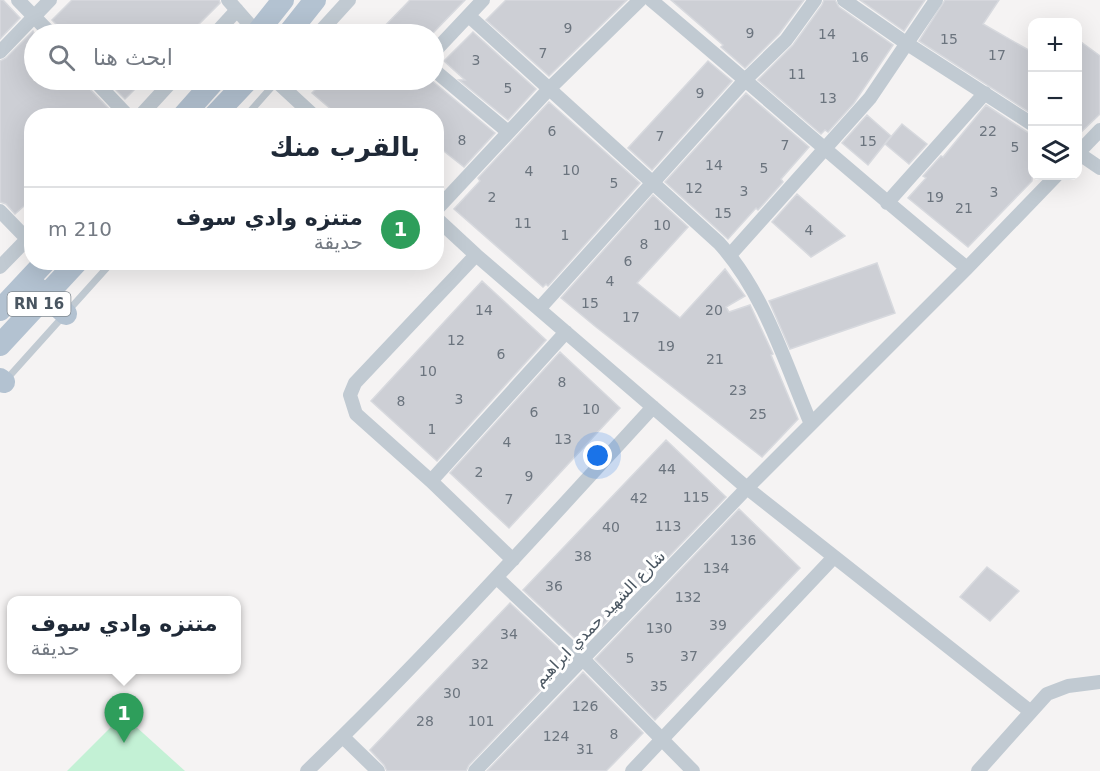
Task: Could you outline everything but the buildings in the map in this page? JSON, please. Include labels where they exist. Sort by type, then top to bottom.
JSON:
[{"type":"main road","points":[[264,24],[283,0]]},
{"type":"main road","points":[[296,24],[315,0]]},
{"type":"main road","points":[[190,108],[206,90]]},
{"type":"main road","points":[[222,108],[239,90]]},
{"type":"main road","name":"RN 16","points":[[0,310],[37,270]]},
{"type":"main road","name":"RN 16","points":[[0,345],[70,270]]},
{"type":"main road","points":[[28,280],[66,314]]},
{"type":"street","points":[[18,0],[42,24]]},
{"type":"street","points":[[26,24],[50,0]]},
{"type":"street","points":[[327,24],[349,0]]},
{"type":"street","points":[[444,42],[483,0]]},
{"type":"street","points":[[444,201],[549,89],[640,0]]},
{"type":"street","points":[[651,0],[826,148],[887,203],[967,268]]},
{"type":"street","points":[[539,309],[746,80],[786,40],[815,0]]},
{"type":"street","points":[[844,0],[906,43],[1028,120]]},
{"type":"street","points":[[730,255],[870,98],[936,0]]},
{"type":"street","points":[[221,24],[233,5],[248,24]]},
{"type":"street","points":[[469,16],[730,255],[759,301],[811,424]]},
{"type":"street","points":[[0,52],[24,27]]},
{"type":"street","points":[[444,78],[508,132]]},
{"type":"street","points":[[103,90],[120,108]]},
{"type":"street","points":[[147,108],[164,90]]},
{"type":"street","points":[[287,90],[306,108]]},
{"type":"street","points":[[887,203],[985,93]]},
{"type":"street","points":[[1082,149],[1100,130]]},
{"type":"street","points":[[1082,156],[1100,168]]},
{"type":"street","name":"شارع الشهيد حمدي ابراهيم","points":[[475,771],[747,488],[1052,180]]},
{"type":"street","points":[[0,211],[24,233]]},
{"type":"street","points":[[444,225],[747,488],[1031,712]]},
{"type":"street","points":[[0,267],[24,245]]},
{"type":"street","points":[[476,255],[355,383],[350,395],[356,414],[431,481],[513,560]]},
{"type":"street","points":[[431,481],[566,332]]},
{"type":"street","points":[[307,771],[343,737],[497,578],[653,407]]},
{"type":"street","points":[[632,771],[834,557]]},
{"type":"street","points":[[497,578],[582,658],[693,771]]},
{"type":"street","points":[[978,771],[1047,694],[1068,686],[1100,682]]},
{"type":"street","points":[[343,737],[378,771]]},
{"type":"lane","points":[[253,108],[268,90]]},
{"type":"lane","points":[[1,382],[105,270]]},
{"type":"green space","points":[[123,715],[185,771],[67,771]]},
{"type":"place","name":"متنزه وادي سوف","points":[[124,743]]}]
